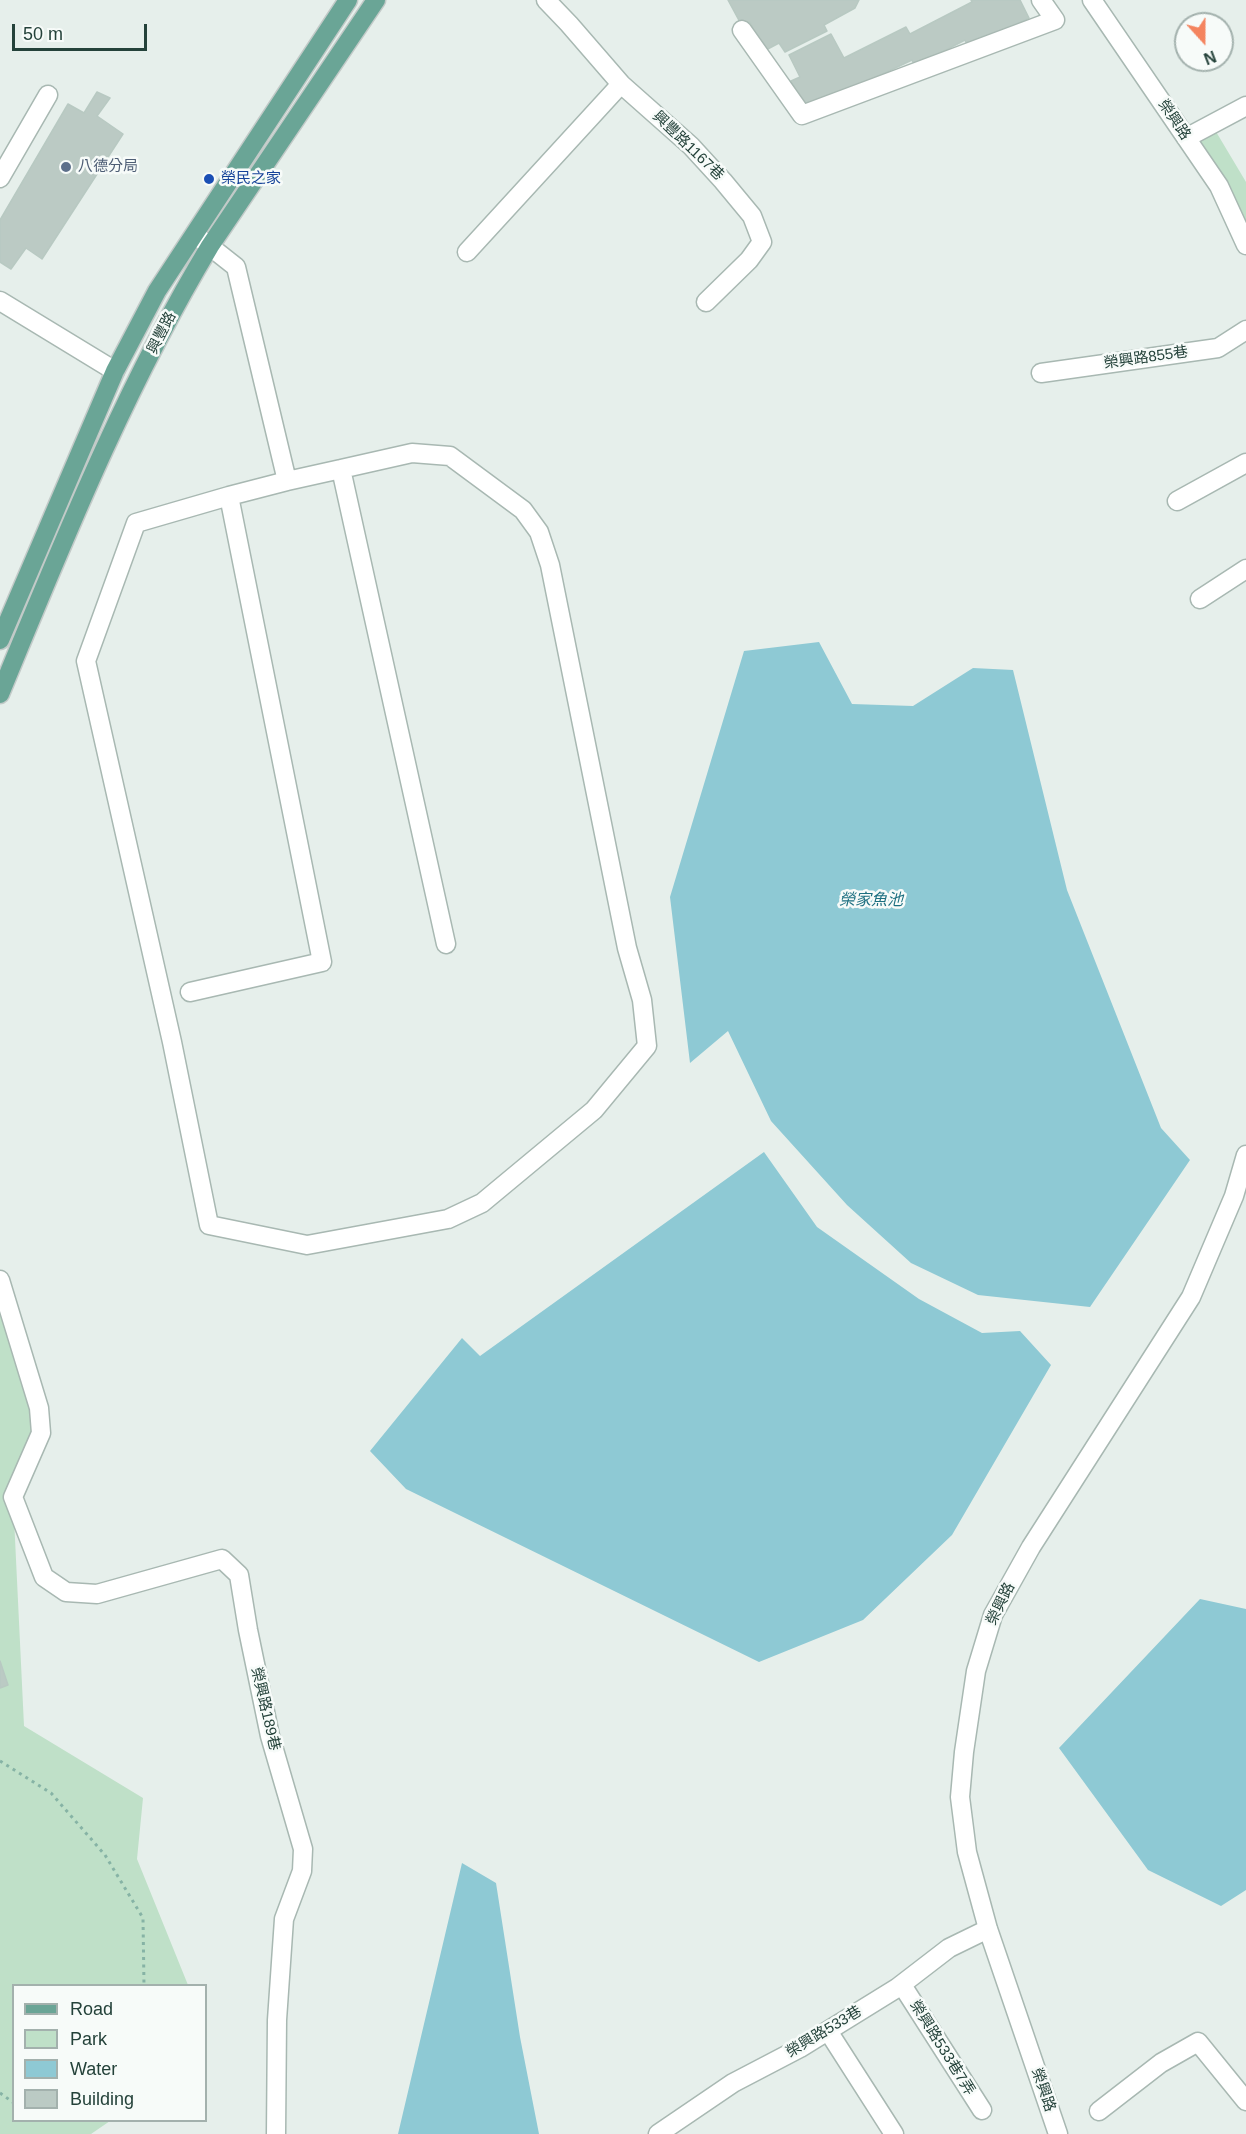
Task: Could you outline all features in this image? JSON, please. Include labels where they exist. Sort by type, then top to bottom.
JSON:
[{"type":"main road","name":"興豐路","points":[[0,640],[115,371],[157,291],[348,0]]},
{"type":"main road","name":"興豐路","points":[[0,694],[123,409],[187,283],[376,0]]},
{"type":"street","name":"興豐路1167巷","points":[[546,0],[621,84],[691,146],[752,216],[762,242],[749,260],[706,302]]},
{"type":"street","points":[[742,30],[802,115],[1055,20],[1041,0]]},
{"type":"street","name":"榮興路","points":[[1092,0],[1219,186],[1246,245]]},
{"type":"street","points":[[467,252],[621,84]]},
{"type":"street","points":[[0,178],[48,95]]},
{"type":"street","points":[[1186,138],[1246,106]]},
{"type":"street","points":[[194,234],[236,267],[287,481]]},
{"type":"street","points":[[0,301],[115,371]]},
{"type":"street","name":"榮興路855巷","points":[[1041,373],[1218,348],[1246,330]]},
{"type":"street","points":[[412,453],[450,456],[523,510],[539,532],[550,565],[627,948],[642,1000],[647,1046],[594,1110],[482,1203],[448,1219],[307,1245],[209,1225],[172,1042],[86,661],[136,523],[287,481],[412,453]]},
{"type":"street","points":[[1177,501],[1246,463]]},
{"type":"street","points":[[341,469],[446,944]]},
{"type":"street","points":[[190,992],[321,962],[229,496]]},
{"type":"street","points":[[1200,599],[1246,569]]},
{"type":"street","name":"榮興路","points":[[1058,2134],[988,1929],[967,1852],[960,1797],[976,1671],[993,1614],[1037,1537],[1191,1297],[1234,1196],[1246,1155]]},
{"type":"street","name":"榮興路189巷","points":[[0,1280],[39,1408],[41,1433],[13,1497],[44,1577],[66,1592],[97,1594],[222,1559],[239,1575],[270,1736],[303,1849],[302,1871],[284,1919],[277,2020],[276,2134]]},
{"type":"street","name":"榮興路533巷","points":[[658,2134],[733,2083],[828,2031],[902,1985],[949,1948],[988,1929]]},
{"type":"street","name":"榮興路533巷7弄","points":[[902,1985],[981,2110]]},
{"type":"street","points":[[828,2031],[894,2134]]},
{"type":"street","points":[[1099,2111],[1161,2063],[1198,2042],[1246,2101]]},
{"type":"path","points":[[0,1761],[51,1793],[105,1855],[143,1918],[144,1984]]},
{"type":"green space","points":[[1215,130],[1246,182],[1246,226],[1195,140]]},
{"type":"green space","points":[[0,1282],[39,1408],[13,1497],[24,1726],[143,1798],[137,1859],[188,1984],[12,1984],[12,2122],[109,2122],[91,2134],[0,2134]]},
{"type":"water","name":"榮家魚池","points":[[819,642],[852,704],[913,706],[973,668],[1013,670],[1067,890],[1161,1128],[1190,1160],[1090,1307],[978,1295],[911,1263],[847,1205],[771,1121],[728,1031],[690,1063],[670,897],[744,651]]},
{"type":"water","points":[[764,1152],[817,1227],[919,1299],[982,1333],[1020,1331],[1051,1365],[952,1535],[863,1620],[759,1662],[406,1489],[370,1451],[462,1338],[480,1356]]},
{"type":"water","points":[[1200,1599],[1246,1609],[1246,1890],[1221,1906],[1148,1870],[1059,1748]]},
{"type":"water","points":[[462,1863],[496,1883],[520,2037],[539,2134],[398,2134]]},
{"type":"building","points":[[728,0],[859,0],[855,8],[824,25],[827,31],[785,52],[779,43],[764,51],[750,22],[742,26]]},
{"type":"building","points":[[971,0],[1020,0],[1029,18],[969,49],[965,40],[915,66],[912,60],[807,110],[791,81],[800,77],[789,55],[831,34],[844,58],[906,27],[910,34],[972,2]]},
{"type":"building","name":"八德分局","points":[[97,92],[110,98],[97,116],[123,134],[42,259],[26,248],[11,269],[0,262],[0,220],[68,104],[84,113]]},
{"type":"building","points":[[0,1661],[8,1685],[0,1688]]},
{"type":"place","name":"八德分局","points":[[66,167]]},
{"type":"place","name":"榮民之家","points":[[209,179]]}]
